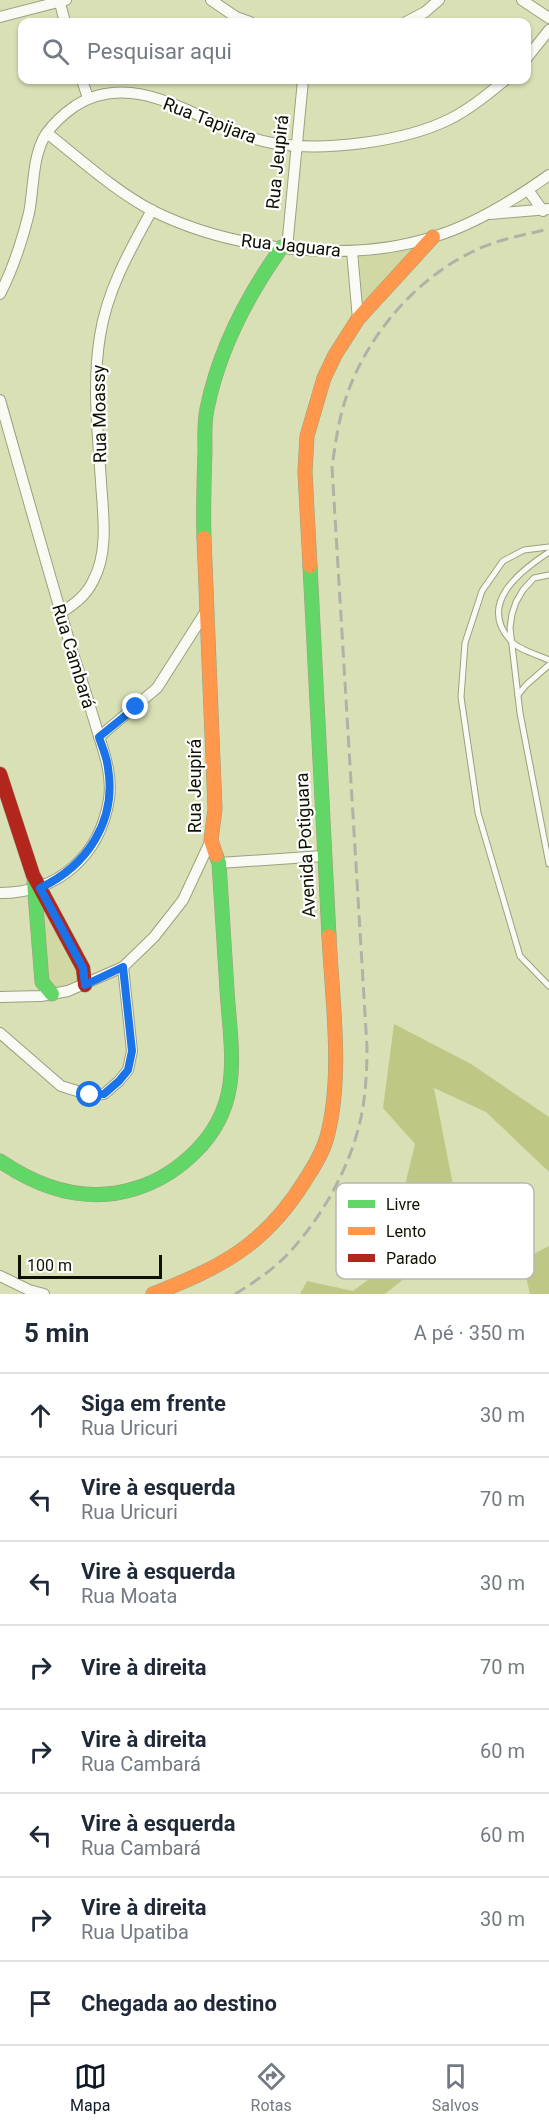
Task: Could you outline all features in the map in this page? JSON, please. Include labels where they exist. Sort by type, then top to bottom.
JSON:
[{"type":"street","points":[[211,0],[239,18]]},
{"type":"street","points":[[412,18],[439,0]]},
{"type":"street","points":[[522,0],[549,18]]},
{"type":"street","points":[[0,17],[63,1],[65,18]]},
{"type":"street","points":[[531,53],[549,30]]},
{"type":"street","points":[[83,84],[88,98]]},
{"type":"street","name":"Rua Jeupirá","points":[[0,1161],[19,1176],[72,1193],[104,1196],[139,1188],[167,1174],[193,1156],[216,1125],[228,1100],[232,1064],[219,863],[211,840],[215,809],[203,508],[206,411],[219,364],[238,316],[262,275],[284,248],[303,84]]},
{"type":"street","name":"Rua Tapijara","points":[[0,294],[19,251],[28,213],[37,152],[47,133],[68,111],[88,98],[113,93],[134,93],[165,101],[249,138],[297,146],[378,141],[413,132],[450,119],[483,99],[500,84]]},
{"type":"street","name":"Rua Jaguara","points":[[47,133],[122,192],[152,210],[212,233],[247,243],[284,248],[352,251],[433,237],[488,214],[549,176]]},
{"type":"street","points":[[528,190],[546,210]]},
{"type":"street","name":"Rua Moassy","points":[[61,613],[80,599],[94,581],[102,552],[103,518],[96,387],[99,338],[111,290],[152,210]]},
{"type":"street","points":[[488,214],[546,210]]},
{"type":"street","name":"Avenida Potiguara","points":[[153,1294],[205,1274],[258,1241],[287,1210],[326,1143],[334,1104],[335,1060],[305,472],[307,436],[324,378],[335,355],[358,319],[433,237]]},
{"type":"street","points":[[352,251],[358,319]]},
{"type":"street","name":"Rua Cambará","points":[[0,400],[108,767],[110,797],[103,824],[87,853],[79,863],[57,879],[37,889]]},
{"type":"street","points":[[99,737],[157,688],[208,608]]},
{"type":"street","points":[[0,774],[37,889],[42,982],[52,994]]},
{"type":"street","points":[[0,997],[52,994],[85,985],[123,967],[154,937],[183,900],[211,840]]},
{"type":"street","points":[[219,863],[323,856]]},
{"type":"street","points":[[0,893],[37,889]]},
{"type":"street","points":[[37,889],[83,968],[85,985]]},
{"type":"street","points":[[0,1033],[61,1086],[90,1095],[104,1094],[128,1070],[132,1051],[123,967]]},
{"type":"street","points":[[0,1276],[28,1290],[44,1294]]},
{"type":"lane","points":[[549,547],[524,550],[503,561],[482,591],[465,644],[461,698],[478,813],[520,956],[549,986]]},
{"type":"lane","points":[[549,552],[514,579],[504,594],[498,610],[502,628],[512,643],[549,660]]},
{"type":"lane","points":[[549,575],[534,578],[516,602],[510,628],[518,695],[549,864]]},
{"type":"lane","points":[[518,695],[549,664]]},
{"type":"green space","points":[[421,244],[362,308],[359,254]]},
{"type":"green space","points":[[40,894],[84,984],[53,992],[46,981]]},
{"type":"green space","points":[[394,1024],[471,1064],[549,1117],[549,1172],[486,1112],[434,1088],[453,1183],[406,1183],[415,1144],[383,1108]]},
{"type":"green space","points":[[549,1246],[549,1294],[530,1294],[526,1279],[534,1279],[534,1254]]},
{"type":"green space","points":[[369,1279],[404,1279],[385,1294],[300,1294],[307,1281],[353,1291]]},
{"type":"railway","points":[[337,1183],[359,1127],[364,1100],[367,1047],[332,467],[338,427],[344,404],[364,357],[394,314],[412,295],[452,263],[474,251],[492,243],[549,229]]},
{"type":"railway","points":[[235,1294],[286,1256],[325,1206],[336,1185]]},
{"type":"traffic: fast","points":[[204,538],[205,424],[212,387],[236,324],[257,285],[282,247]]},
{"type":"traffic: fast","points":[[310,566],[329,936]]},
{"type":"traffic: fast","points":[[0,1161],[32,1179],[66,1191],[83,1194],[119,1193],[153,1182],[175,1169],[189,1158],[211,1134],[228,1096],[232,1056],[219,863],[216,855]]},
{"type":"traffic: fast","points":[[34,881],[42,982],[52,994]]},
{"type":"traffic: slow","points":[[310,566],[305,472],[307,436],[324,378],[335,355],[358,319],[433,237]]},
{"type":"traffic: slow","points":[[204,538],[215,809],[211,840],[216,855]]},
{"type":"traffic: slow","points":[[153,1294],[220,1264],[257,1238],[289,1204],[321,1152],[328,1133],[332,1110],[336,1060],[329,936]]},
{"type":"traffic: jam","points":[[0,774],[33,875],[83,968],[85,985]]},
{"type":"route","points":[[90,1095],[104,1094],[128,1070],[132,1051],[123,967],[85,985],[83,968],[40,888],[79,863],[103,824],[110,797],[108,767],[99,737],[136,707]]}]
